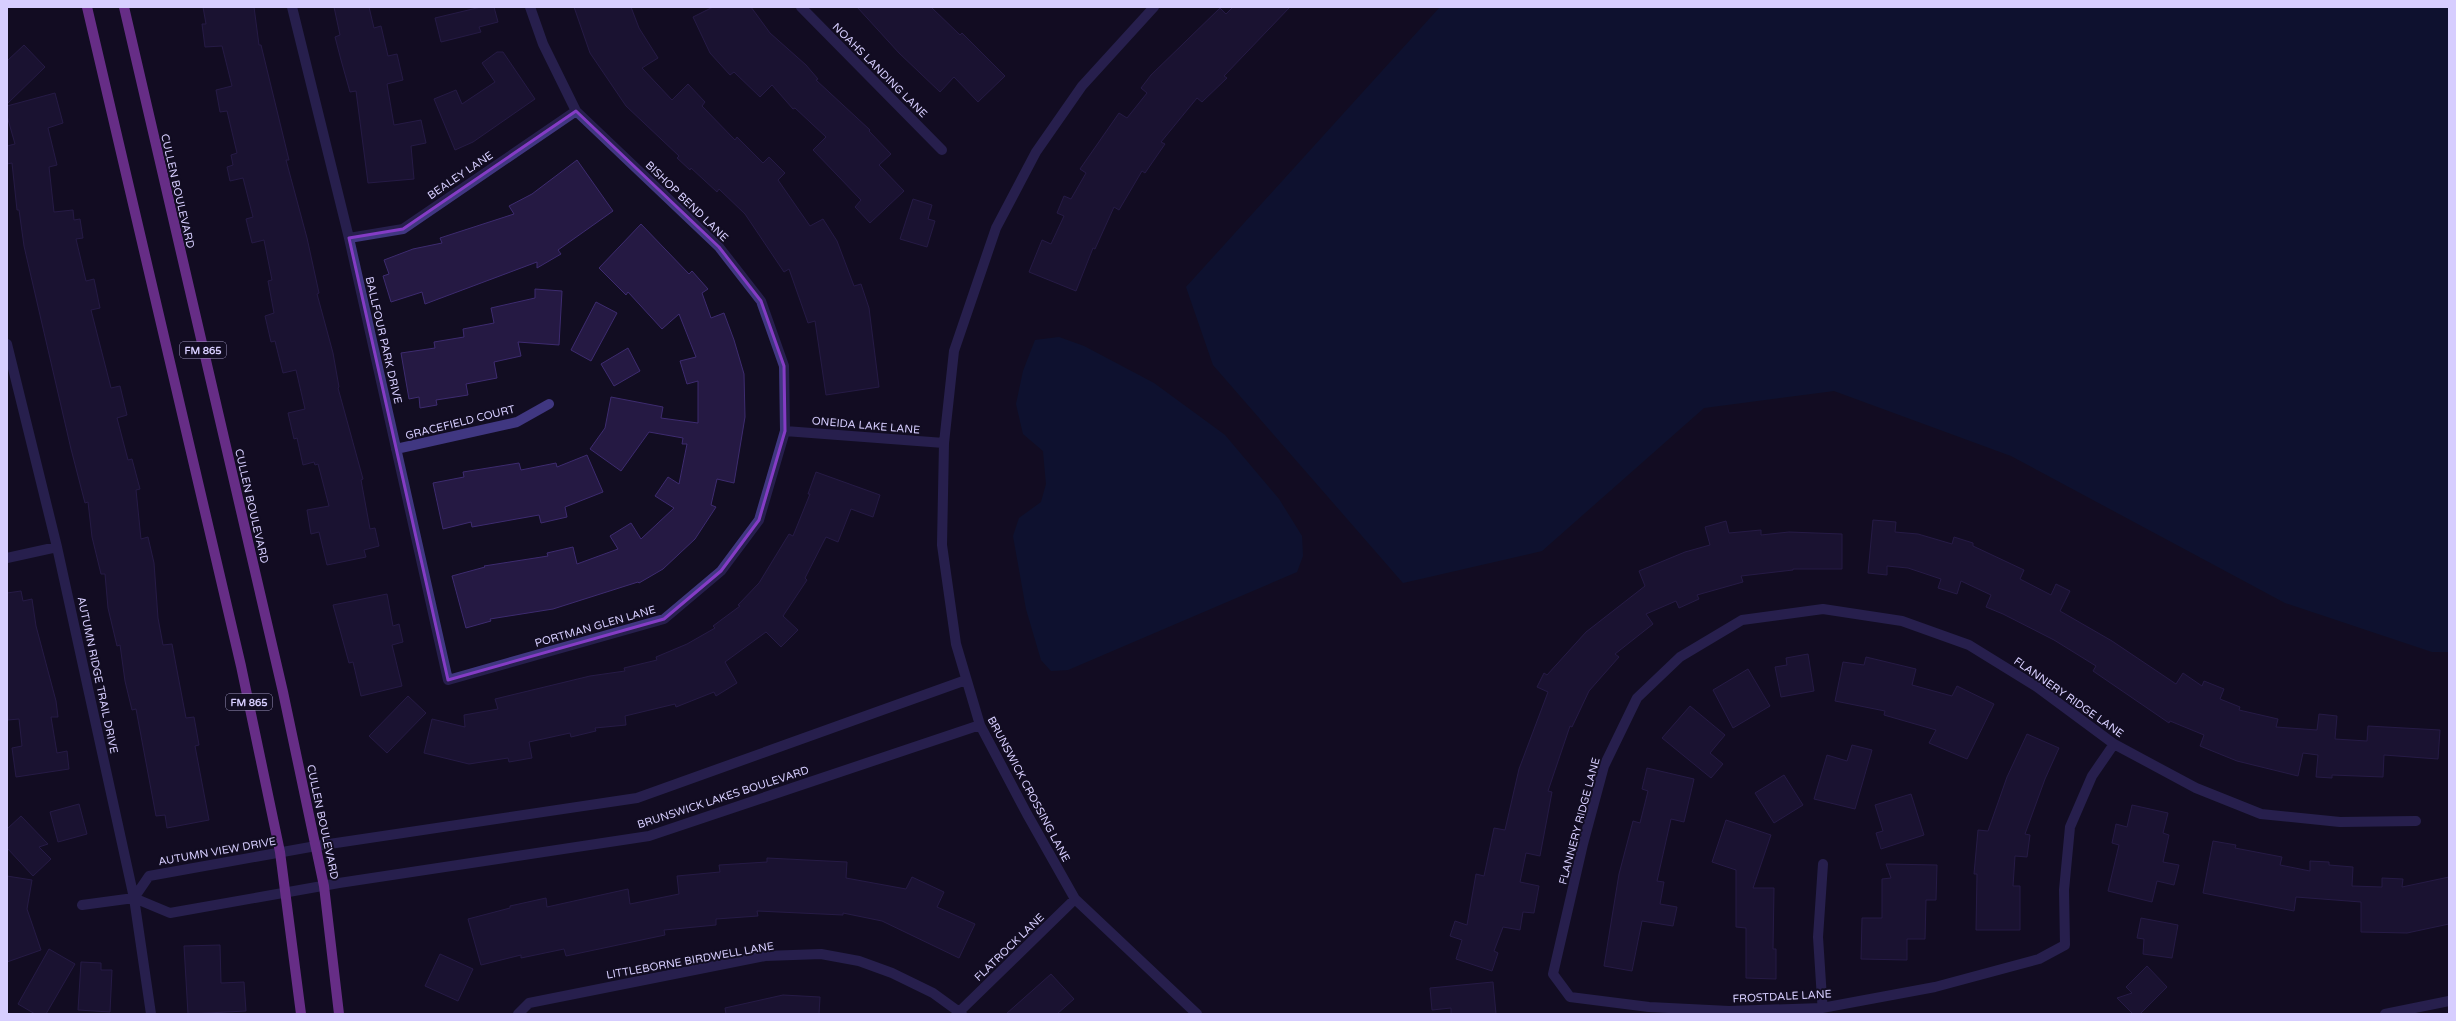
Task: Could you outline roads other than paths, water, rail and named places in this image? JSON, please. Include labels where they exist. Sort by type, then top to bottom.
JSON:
[{"type":"main road","name":"FM 865","points":[[87,7],[241,666],[280,852],[301,1014]]},
{"type":"main road","name":"CULLEN BOULEVARD","points":[[124,7],[282,692],[316,846],[324,886],[339,1014]]},
{"type":"street","name":"BALLFOUR PARK DRIVE","points":[[292,7],[349,238],[448,680]]},
{"type":"street","name":"BISHOP BEND LANE","points":[[530,7],[543,44],[576,111],[719,247],[761,301],[784,366],[785,431]]},
{"type":"street","name":"NOAHS LANDING LANE","points":[[801,7],[942,150]]},
{"type":"street","name":"BRUNSWICK CROSSING LANE","points":[[1154,7],[1082,86],[1036,152],[996,228],[954,351],[944,444],[942,545],[956,644],[980,725],[1075,899],[1197,1014]]},
{"type":"street","name":"BEALEY LANE","points":[[349,238],[403,229],[576,111]]},
{"type":"street","name":"AUTUMN RIDGE TRAIL DRIVE","points":[[7,344],[57,547],[134,898],[151,1014]]},
{"type":"street","name":"GRACEFIELD COURT","points":[[396,449],[517,422],[549,404]]},
{"type":"street","name":"ONEIDA LAKE LANE","points":[[785,431],[944,444]]},
{"type":"street","name":"PORTMAN GLEN LANE","points":[[448,680],[664,619],[721,570],[759,520],[785,431]]},
{"type":"street","points":[[7,558],[57,547]]},
{"type":"street","name":"FLANNERY RIDGE LANE","points":[[1553,974],[1583,844],[1604,766],[1637,698],[1680,657],[1742,620],[1822,609],[1902,621],[1969,645],[2037,687],[2114,744],[2196,788],[2261,814],[2340,822],[2416,822]]},
{"type":"street","points":[[316,846],[637,798],[966,680]]},
{"type":"street","name":"BRUNSWICK LAKES BOULEVARD","points":[[324,886],[649,836],[980,725]]},
{"type":"street","name":"FROSTDALE LANE","points":[[1553,974],[1570,997],[1649,1007],[1729,1011],[1823,1011],[1935,987],[2039,958],[2065,945],[2064,890],[2070,827],[2092,776],[2114,744]]},
{"type":"street","name":"AUTUMN VIEW DRIVE","points":[[134,898],[148,876],[316,846]]},
{"type":"street","points":[[1823,864],[1818,937],[1823,1011]]},
{"type":"street","points":[[82,905],[134,898],[170,912],[324,886]]},
{"type":"street","name":"FLATROCK LANE","points":[[961,1013],[1075,899]]},
{"type":"street","name":"LITTLEBORNE BIRDWELL LANE","points":[[518,1014],[529,1003],[765,956],[821,954],[859,961],[892,973],[933,993],[961,1013]]},
{"type":"street","points":[[2385,1014],[2449,1001]]},
{"type":"water","points":[[1440,7],[2449,7],[2449,652],[2432,652],[2285,603],[2011,456],[1834,391],[1704,408],[1542,551],[1403,583],[1213,365],[1186,287]]},
{"type":"water","points":[[1059,337],[1084,346],[1154,383],[1225,435],[1279,499],[1302,536],[1303,556],[1297,572],[1068,670],[1051,671],[1041,660],[1026,609],[1013,536],[1019,518],[1041,502],[1046,484],[1043,451],[1023,434],[1016,404],[1023,371],[1035,340]]}]
